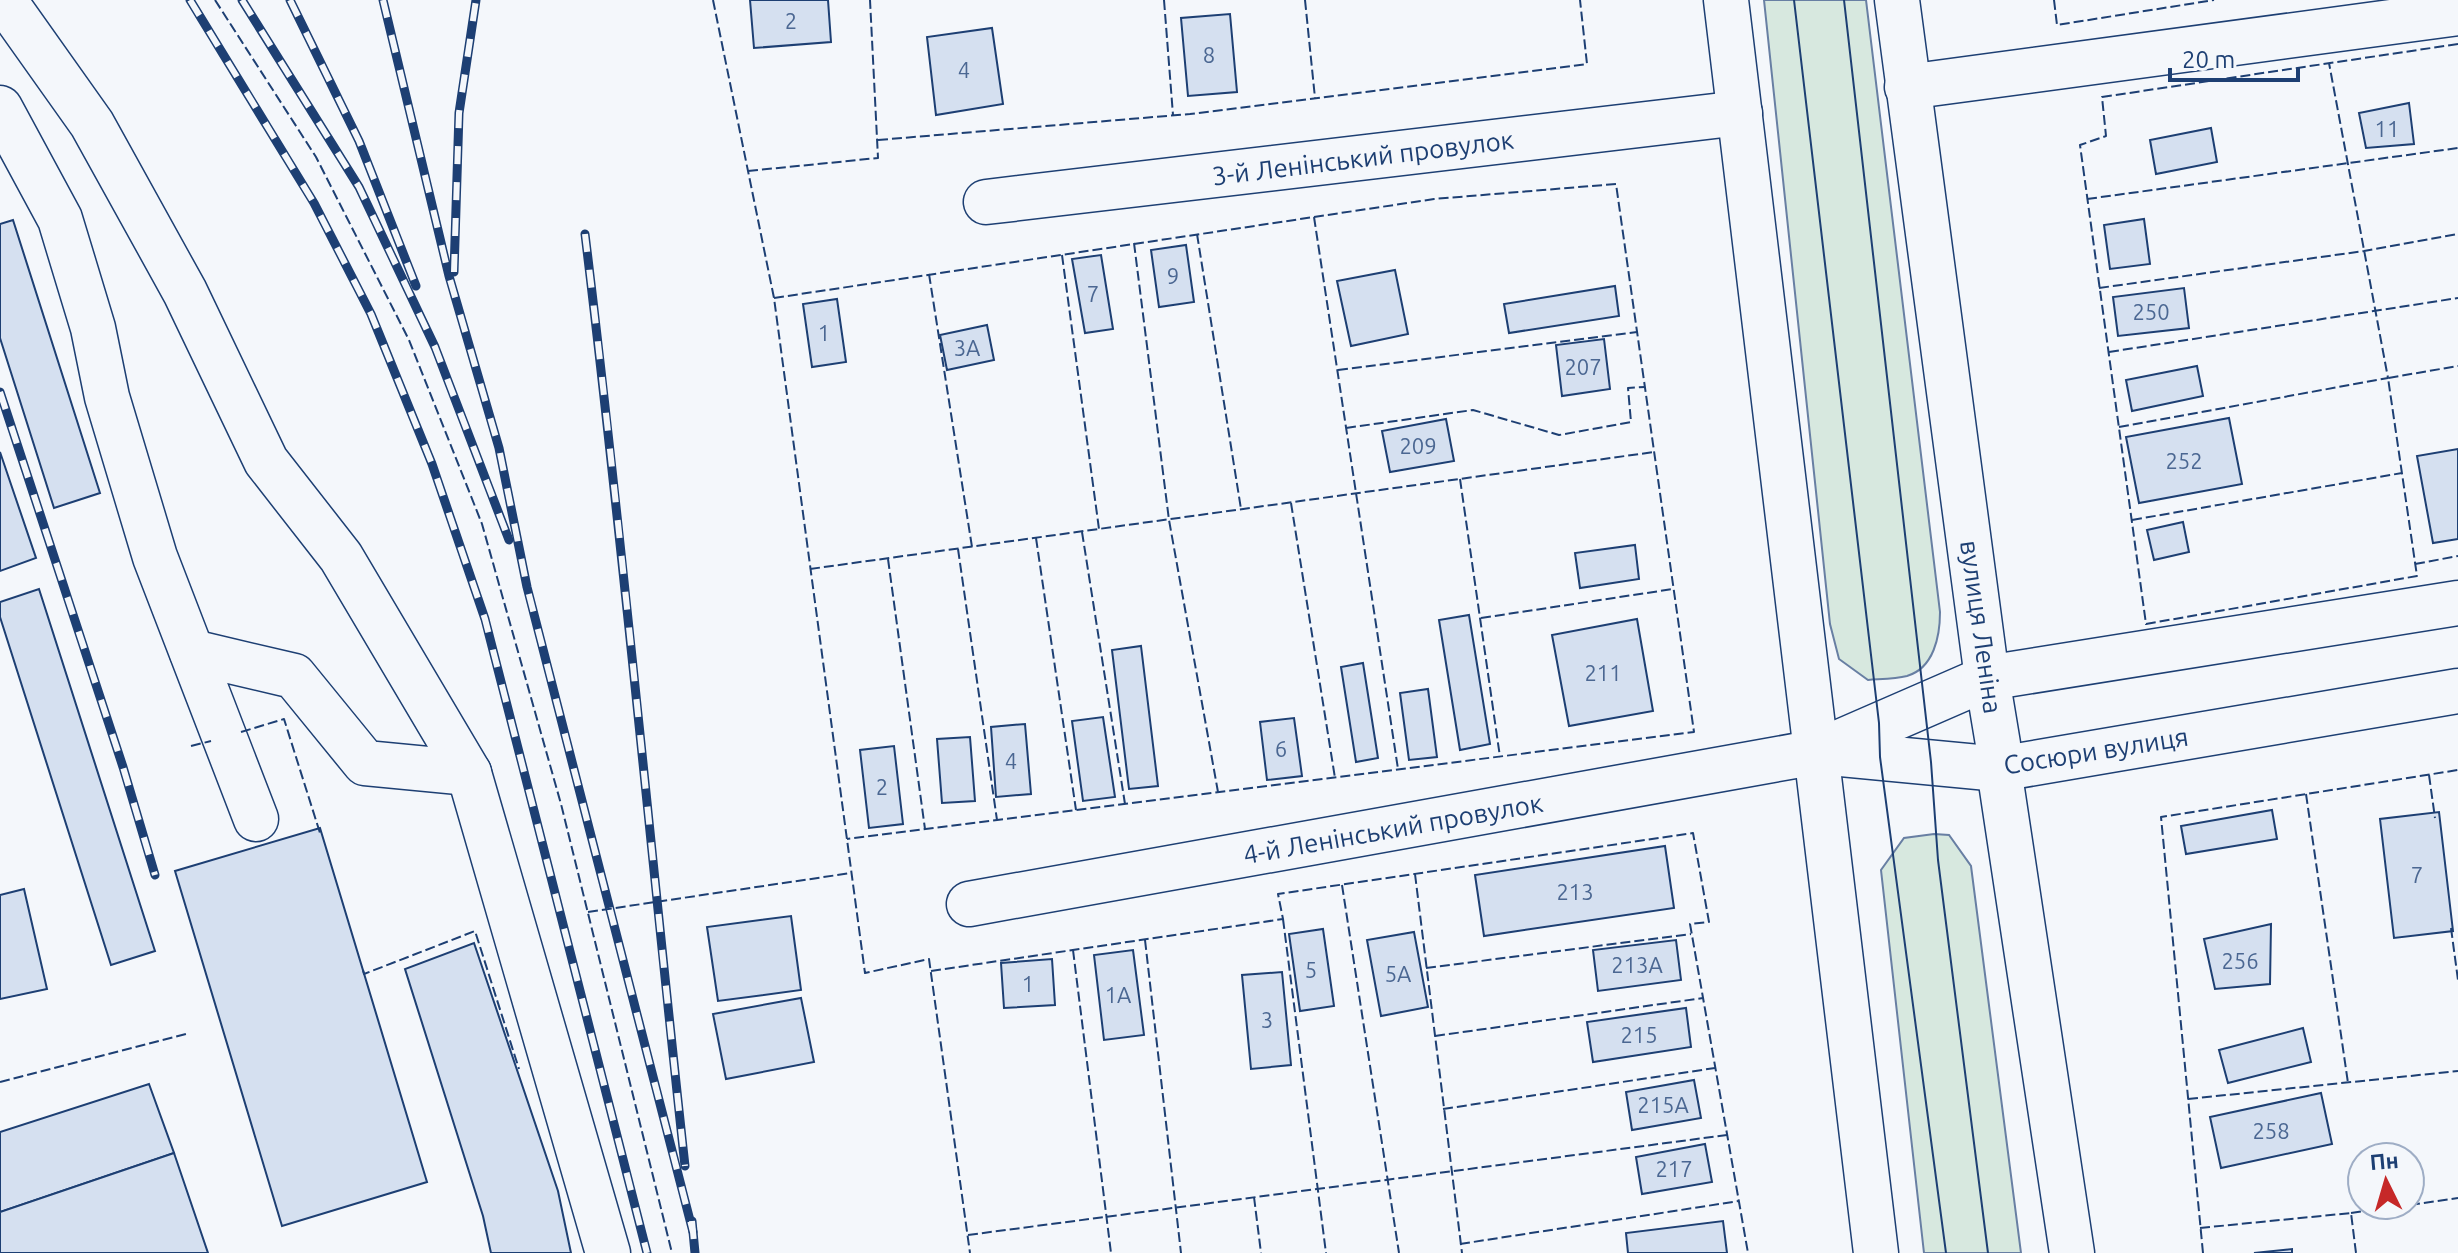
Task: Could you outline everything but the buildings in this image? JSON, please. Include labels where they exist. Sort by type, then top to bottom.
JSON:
[{"type":"street","points":[[4,0],[92,124],[185,292],[266,461],[341,557],[469,773],[608,1253]]},
{"type":"street","points":[[1726,0],[1876,1253]]},
{"type":"street","name":"вулиця Леніна","points":[[1897,0],[1999,769],[2072,1253]]},
{"type":"street","points":[[1907,87],[2458,13]]},
{"type":"street","points":[[0,108],[60,219],[93,328],[107,397],[155,557],[256,819]]},
{"type":"street","name":"3-й Ленінський провулок","points":[[986,202],[1740,113]]},
{"type":"street","points":[[1817,752],[1987,678],[2458,603]]},
{"type":"street","points":[[192,652],[294,676],[365,763],[469,773]]},
{"type":"street","name":"Сосюри вулиця","points":[[1817,752],[1999,769],[2458,691]]},
{"type":"street","name":"4-й Ленінський провулок","points":[[969,904],[1817,752]]},
{"type":"shaded area","points":[[1764,0],[1866,0],[1940,612],[1934,650],[1924,666],[1907,676],[1868,680],[1839,659],[1830,624]]},
{"type":"shaded area","points":[[1949,835],[1971,866],[2021,1253],[1924,1253],[1881,870],[1904,838]]},
{"type":"tram line","points":[[1794,0],[1879,723],[1880,757],[1946,1253]]},
{"type":"tram line","points":[[1844,0],[1931,762],[1938,860],[1988,1253]]},
{"type":"railway","points":[[190,0],[314,203],[371,314],[432,464],[485,619],[647,1253]]},
{"type":"railway","points":[[242,0],[359,187],[435,347],[509,540]]},
{"type":"railway","points":[[290,0],[359,141],[416,286]]},
{"type":"railway","points":[[383,0],[449,276],[499,448],[527,587],[693,1232]]},
{"type":"railway","points":[[454,272],[459,113],[476,0]]},
{"type":"railway","points":[[585,234],[685,1166]]},
{"type":"railway","points":[[0,392],[123,767],[155,875]]},
{"type":"railway","points":[[692,1221],[695,1253]]},
{"type":"fence","points":[[215,0],[316,157],[409,340],[482,524],[561,804],[672,1253]]},
{"type":"fence","points":[[713,0],[774,298],[865,973],[929,959],[970,1253]]},
{"type":"fence","points":[[748,171],[878,158],[870,0]]},
{"type":"fence","points":[[1164,0],[1173,115]]},
{"type":"fence","points":[[1305,0],[1315,98]]},
{"type":"fence","points":[[878,140],[1190,114],[1587,64],[1580,0]]},
{"type":"fence","points":[[2054,0],[2057,25],[2214,0]]},
{"type":"fence","points":[[2458,44],[2102,97],[2106,136],[2080,145],[2146,624],[2417,576],[2388,378],[2458,366]]},
{"type":"fence","points":[[2119,427],[2388,378],[2329,63]]},
{"type":"fence","points":[[2087,199],[2458,148]]},
{"type":"fence","points":[[774,298],[1434,199],[1616,184],[1694,732],[847,839]]},
{"type":"fence","points":[[1314,217],[1398,769]]},
{"type":"fence","points":[[1197,234],[1241,509]]},
{"type":"fence","points":[[2099,288],[2364,251],[2458,234]]},
{"type":"fence","points":[[1134,243],[1169,520],[1218,792]]},
{"type":"fence","points":[[1062,255],[1099,529]]},
{"type":"fence","points":[[929,274],[972,547]]},
{"type":"fence","points":[[2109,352],[2458,298]]},
{"type":"fence","points":[[1338,370],[1637,332]]},
{"type":"fence","points":[[1346,428],[1473,410],[1559,435],[1631,422],[1628,388],[1645,387]]},
{"type":"fence","points":[[810,569],[1654,452]]},
{"type":"fence","points":[[2132,520],[2402,473]]},
{"type":"fence","points":[[1460,479],[1500,757]]},
{"type":"fence","points":[[1291,503],[1335,778]]},
{"type":"fence","points":[[1082,532],[1125,804]]},
{"type":"fence","points":[[1036,538],[1076,810]]},
{"type":"fence","points":[[958,549],[997,820]]},
{"type":"fence","points":[[2415,564],[2458,556]]},
{"type":"fence","points":[[888,559],[925,829]]},
{"type":"fence","points":[[1481,618],[1673,589]]},
{"type":"fence","points":[[241,732],[284,719],[320,833]]},
{"type":"fence","points":[[191,746],[211,741]]},
{"type":"fence","points":[[2203,1253],[2161,817],[2458,770]]},
{"type":"fence","points":[[2429,775],[2435,818]]},
{"type":"fence","points":[[2306,794],[2348,1083]]},
{"type":"fence","points":[[931,971],[1283,919],[1278,894],[1693,833],[1709,922],[1690,924],[1748,1253]]},
{"type":"fence","points":[[588,912],[851,873]]},
{"type":"fence","points":[[1415,874],[1462,1253]]},
{"type":"fence","points":[[1342,885],[1399,1253]]},
{"type":"fence","points":[[1283,919],[1326,1253]]},
{"type":"fence","points":[[2451,928],[2458,980]]},
{"type":"fence","points":[[363,970],[364,974],[475,931],[519,1069]]},
{"type":"fence","points":[[1426,968],[1691,934]]},
{"type":"fence","points":[[1145,940],[1181,1253]]},
{"type":"fence","points":[[1073,950],[1111,1253]]},
{"type":"fence","points":[[1435,1036],[1703,998]]},
{"type":"fence","points":[[0,1082],[186,1034]]},
{"type":"fence","points":[[1443,1109],[1715,1068]]},
{"type":"fence","points":[[2188,1099],[2458,1071]]},
{"type":"fence","points":[[968,1235],[1727,1135]]},
{"type":"fence","points":[[1254,1197],[1261,1253]]},
{"type":"fence","points":[[2426,1203],[2458,1198]]},
{"type":"fence","points":[[1460,1244],[1739,1201]]},
{"type":"fence","points":[[2200,1228],[2351,1213],[2356,1253]]}]
